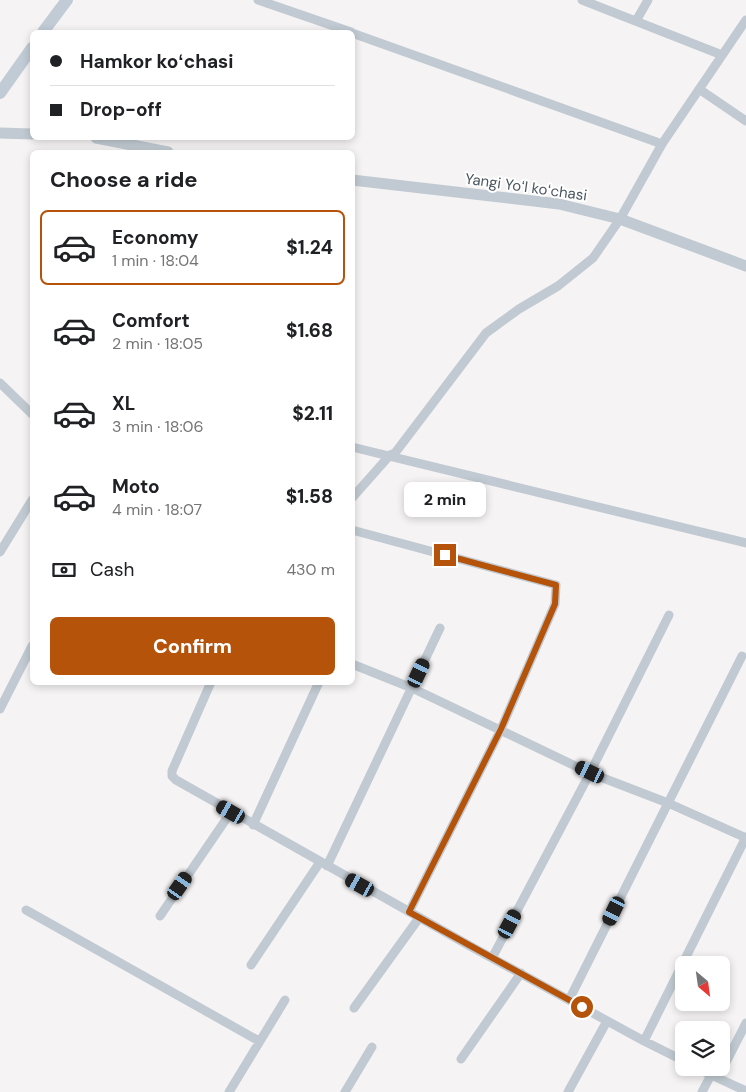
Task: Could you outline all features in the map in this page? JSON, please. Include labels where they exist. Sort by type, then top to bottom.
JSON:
[{"type":"main road","points":[[44,30],[67,0]]},
{"type":"main road","points":[[0,93],[30,51]]},
{"type":"street","points":[[258,0],[343,30]]},
{"type":"street","points":[[582,0],[722,55]]},
{"type":"street","points":[[636,21],[648,0]]},
{"type":"street","points":[[355,495],[390,455],[395,453],[486,333],[519,309],[558,286],[593,258],[620,219],[662,144],[746,20]]},
{"type":"street","points":[[355,34],[662,144]]},
{"type":"street","points":[[700,89],[746,121]]},
{"type":"street","points":[[0,133],[30,134]]},
{"type":"street","points":[[106,140],[158,150]]},
{"type":"street","name":"Yangi Yoʻl koʻchasi","points":[[355,180],[559,204],[620,219],[746,266]]},
{"type":"street","points":[[0,382],[30,412]]},
{"type":"street","points":[[355,448],[746,543]]},
{"type":"street","points":[[0,552],[30,503]]},
{"type":"street","points":[[355,531],[556,585],[555,604],[501,729],[409,912]]},
{"type":"street","points":[[492,958],[590,772],[669,615]]},
{"type":"street","points":[[250,964],[324,864],[440,628]]},
{"type":"street","points":[[0,709],[30,650]]},
{"type":"street","points":[[570,1000],[742,656]]},
{"type":"street","points":[[355,665],[412,688],[590,772],[746,838],[644,1041]]},
{"type":"street","points":[[210,685],[172,771],[172,776],[176,780],[252,825],[419,918],[675,1056]]},
{"type":"street","points":[[252,825],[318,685]]},
{"type":"street","points":[[160,916],[231,812]]},
{"type":"street","points":[[26,910],[259,1041]]},
{"type":"street","points":[[354,1008],[419,918]]},
{"type":"street","points":[[461,1059],[521,973]]},
{"type":"street","points":[[229,1092],[285,1000]]},
{"type":"street","points":[[568,1092],[607,1021]]},
{"type":"street","points":[[730,1050],[746,1023]]},
{"type":"street","points":[[345,1092],[372,1047]]},
{"type":"street","points":[[702,1092],[714,1076],[746,1091]]},
{"type":"route","points":[[445,555],[556,585],[555,604],[501,729],[409,912],[582,1007]]}]
